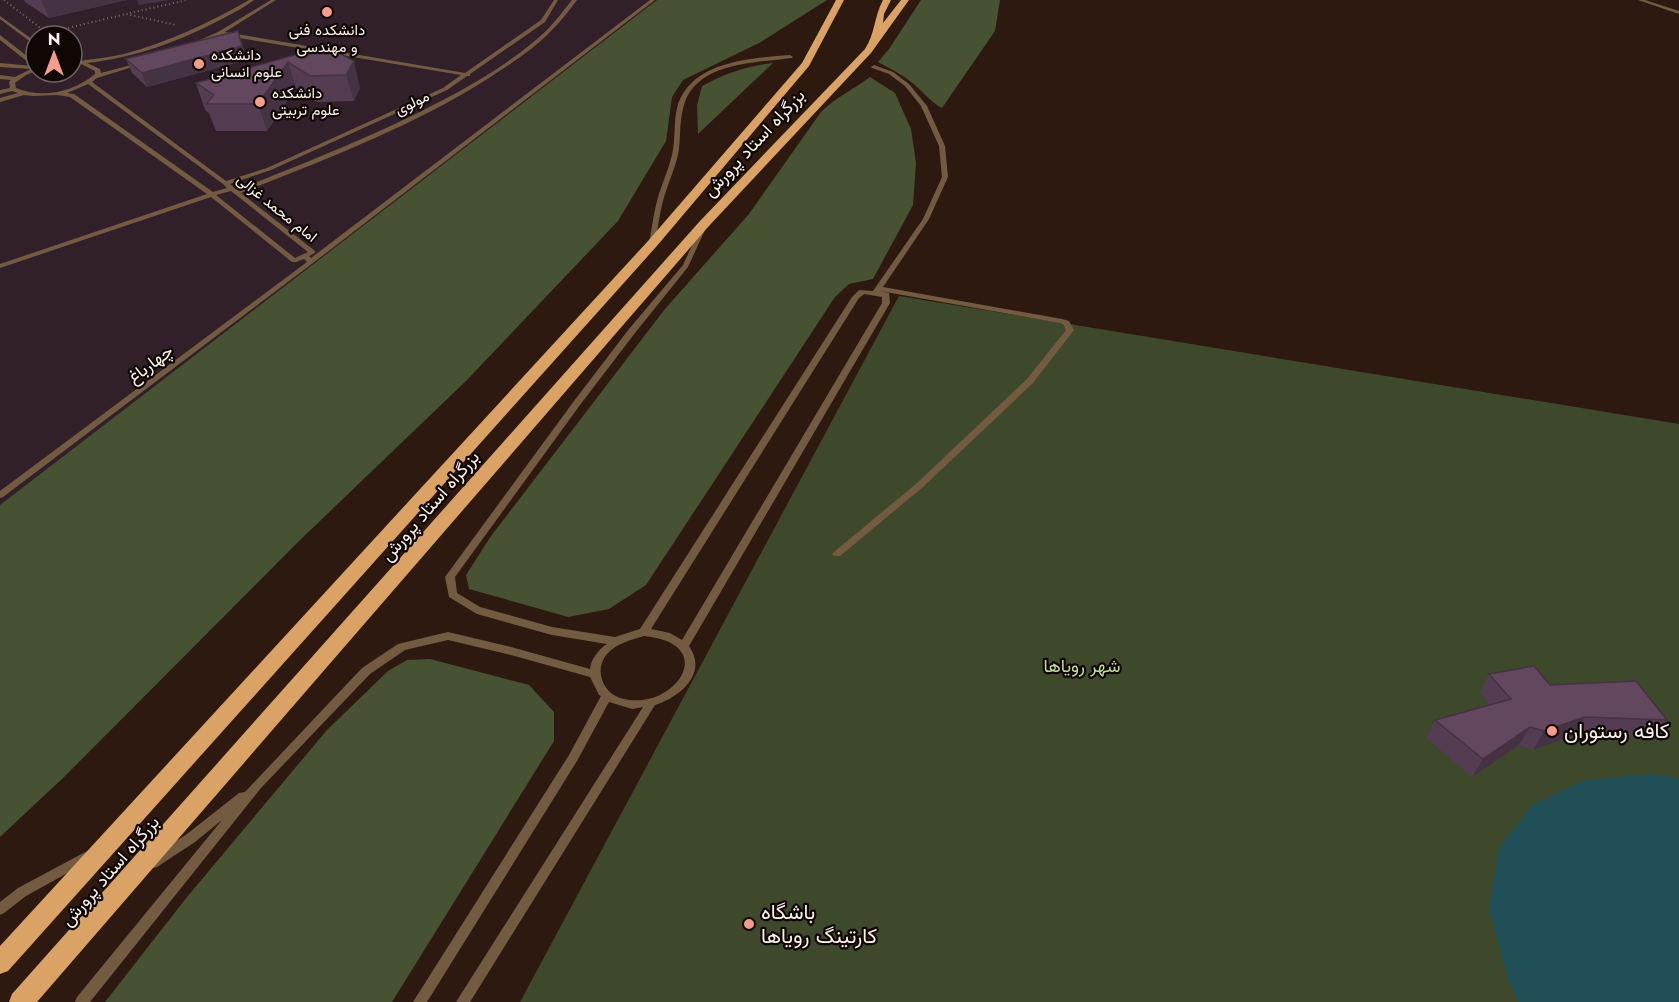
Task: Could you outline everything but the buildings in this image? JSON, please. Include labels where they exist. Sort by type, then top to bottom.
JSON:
[{"type":"highway","name":"بزرگراه استاد پرورش","points":[[0,963],[652,244],[806,64],[840,0]]},
{"type":"highway","points":[[876,42],[880,14],[887,0]]},
{"type":"highway","name":"بزرگراه استاد پرورش","points":[[21,1002],[704,224],[876,42],[905,0]]},
{"type":"lane","points":[[84,62],[135,54],[197,29],[252,0]]},
{"type":"lane","points":[[186,46],[220,33],[274,0]]},
{"type":"lane","name":"مولوی","points":[[225,183],[269,169],[445,89],[543,21],[556,0]]},
{"type":"lane","name":"مولوی","points":[[0,266],[212,195],[234,190],[326,157],[454,96],[501,68],[561,21],[575,0]]},
{"type":"lane","name":"چهارباغ","points":[[0,495],[308,259],[653,0]]},
{"type":"lane","points":[[1640,0],[1679,13]]},
{"type":"lane","points":[[0,17],[24,35]]},
{"type":"lane","points":[[536,26],[553,28]]},
{"type":"lane","points":[[220,33],[468,75]]},
{"type":"lane","points":[[0,37],[24,58]]},
{"type":"lane","points":[[652,244],[661,198],[676,151],[677,119],[685,95],[694,83],[724,68],[752,60],[790,57]]},
{"type":"lane","points":[[0,100],[24,93],[53,93],[149,60]]},
{"type":"lane","points":[[0,65],[24,67]]},
{"type":"lane","points":[[84,65],[94,66],[98,70],[97,76]]},
{"type":"lane","points":[[874,67],[891,73],[906,85],[924,106],[942,146],[945,177],[926,219],[878,291]]},
{"type":"lane","points":[[13,88],[12,82],[24,75]]},
{"type":"lane","points":[[0,77],[16,79]]},
{"type":"lane","name":"امام محمد غزالی","points":[[53,93],[72,95],[212,195],[294,261],[308,259],[314,252],[88,82]]},
{"type":"lane","points":[[0,92],[13,88],[24,93]]},
{"type":"lane","points":[[614,641],[552,631],[477,610],[452,595],[450,577],[577,403],[632,331],[687,266],[704,224]]},
{"type":"lane","points":[[684,645],[886,303],[886,296],[878,291]]},
{"type":"lane","points":[[644,632],[856,297],[862,292],[878,291],[1066,323],[1070,330],[1030,381],[920,485],[837,554]]},
{"type":"lane","points":[[644,632],[660,632],[674,637],[684,645],[691,666],[687,678],[672,693],[651,702],[634,704],[619,702],[607,696],[597,686],[594,674],[596,662],[603,651],[614,641],[628,634],[644,632]]},
{"type":"lane","points":[[82,1002],[257,785],[366,671],[402,647],[448,636],[594,674]]},
{"type":"lane","points":[[420,1002],[573,758],[607,696]]},
{"type":"lane","points":[[463,1002],[651,702]]},
{"type":"lane","points":[[127,882],[191,838],[257,785]]},
{"type":"lane","points":[[0,909],[22,892],[109,844]]},
{"type":"path","points":[[4,0],[47,33],[187,0]]},
{"type":"path","points":[[126,14],[197,29]]},
{"type":"shaded area","points":[[0,0],[657,0],[0,505]]},
{"type":"green space","points":[[657,0],[827,0],[761,42],[683,80],[672,97],[666,141],[618,221],[467,380],[298,542],[64,777],[0,837],[0,505]]},
{"type":"green space","points":[[921,0],[1000,0],[995,31],[942,108],[907,79],[878,62]]},
{"type":"green space","points":[[773,63],[698,134],[697,105],[702,86],[736,71]]},
{"type":"green space","points":[[870,77],[895,93],[911,129],[916,163],[913,205],[873,279],[849,284],[835,297],[646,585],[609,609],[568,617],[469,589],[466,575],[491,536],[665,309],[749,214],[821,112]]},
{"type":"green space","name":"شهر رویاها","points":[[899,296],[1679,424],[1679,1002],[520,1002]]},
{"type":"green space","points":[[430,659],[529,685],[554,712],[554,741],[392,1002],[105,1002],[187,897],[327,730],[388,671],[407,660]]},
{"type":"water","points":[[1653,774],[1679,779],[1679,1002],[1519,1002],[1509,983],[1489,908],[1499,848],[1532,805],[1585,780]]},
{"type":"place","name":"دانشکده فنی و مهندسی","points":[[327,12]]},
{"type":"place","name":"دانشکده علوم انسانی","points":[[199,64]]},
{"type":"place","name":"دانشکده علوم تربیتی","points":[[260,102]]},
{"type":"place","name":"کافه رستوران","points":[[1552,731]]},
{"type":"place","name":"باشگاه کارتینگ رویاها","points":[[749,924]]}]
